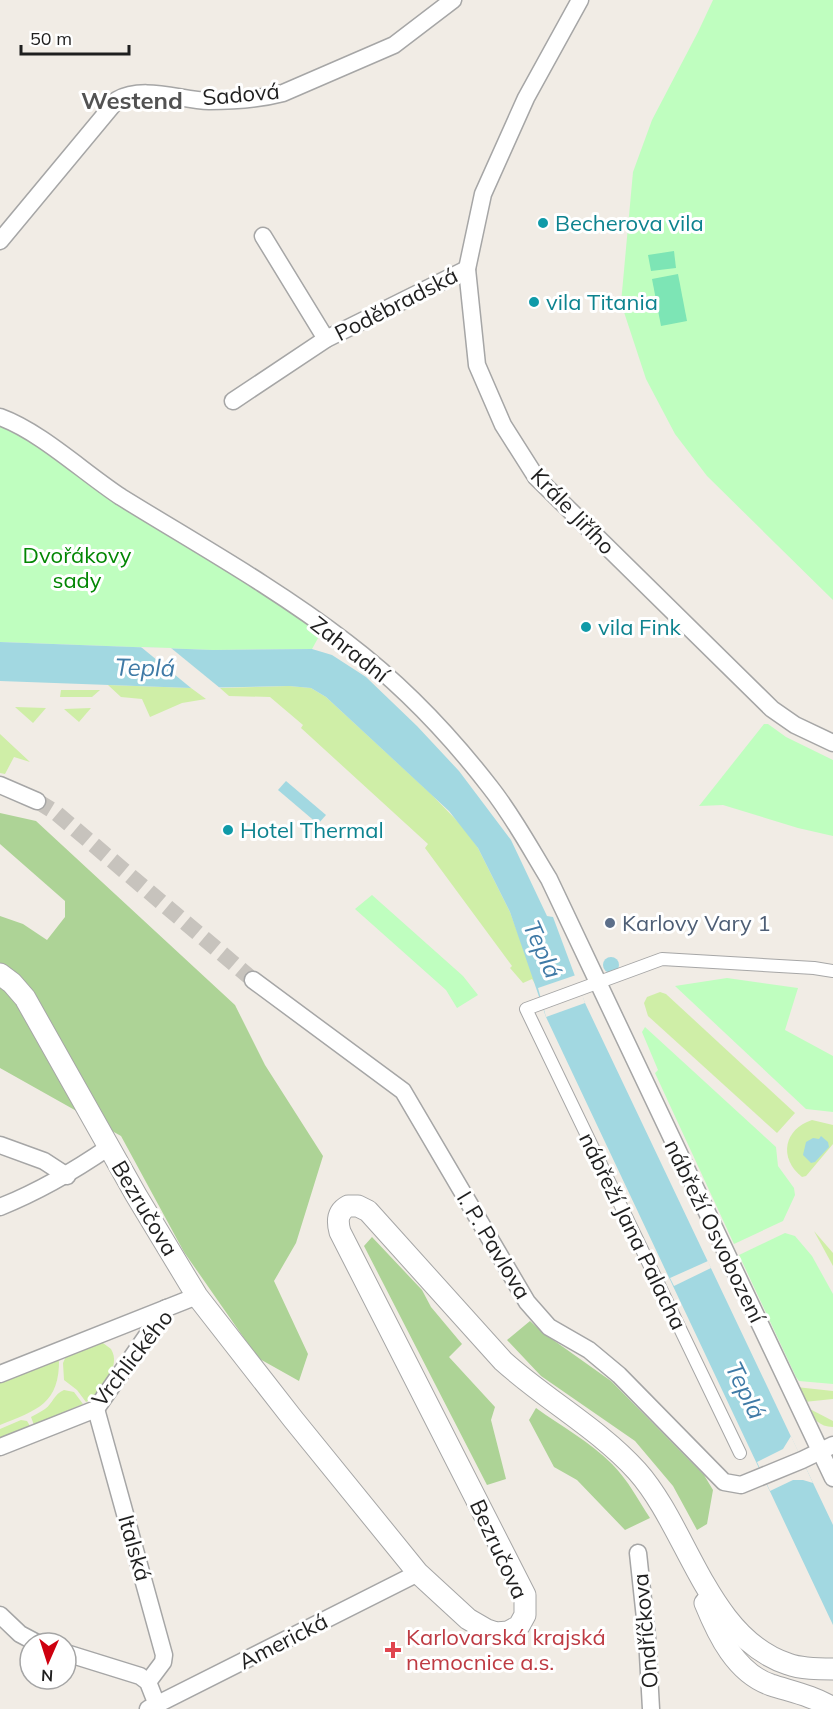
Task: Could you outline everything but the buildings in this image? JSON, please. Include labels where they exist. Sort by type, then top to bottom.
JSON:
[{"type":"street","name":"Sadová","points":[[0,241],[117,100],[126,95],[153,95],[209,101],[272,96],[283,93],[394,45],[453,0]]},
{"type":"street","name":"Krále Jiřího","points":[[580,0],[526,98],[483,194],[467,269],[477,365],[503,425],[536,477],[772,709],[795,725],[833,743]]},
{"type":"street","name":"Poděbradská","points":[[263,236],[326,339]]},
{"type":"street","name":"Poděbradská","points":[[233,401],[326,339],[467,269]]},
{"type":"street","name":"Zahradní","points":[[0,417],[19,424],[100,484],[283,598],[347,643],[407,695],[491,788],[549,879],[597,983]]},
{"type":"street","points":[[0,785],[37,801]]},
{"type":"street","points":[[597,983],[662,959],[833,971]]},
{"type":"street","name":"Bezručova","points":[[0,974],[12,983],[25,998],[136,1195],[198,1296],[293,1419],[418,1573],[468,1618],[487,1630],[496,1633],[508,1632],[519,1626],[525,1615],[523,1588],[340,1232],[339,1215],[345,1208],[354,1205],[372,1215],[503,1361],[524,1380],[614,1447],[650,1487],[721,1609],[749,1643],[787,1664],[833,1670]]},
{"type":"street","name":"I. P. Pavlova","points":[[253,980],[403,1091],[526,1302],[536,1315],[549,1327],[589,1350],[619,1375],[724,1482],[741,1485],[826,1448]]},
{"type":"street","name":"nábřeží Jana Palacha","points":[[597,983],[526,1009],[740,1453]]},
{"type":"street","name":"nábřeží Osvobození","points":[[597,983],[826,1448],[833,1478]]},
{"type":"street","points":[[0,1145],[44,1161],[67,1176]]},
{"type":"street","points":[[0,1207],[67,1176],[109,1147]]},
{"type":"street","name":"Vrchlického","points":[[0,1447],[96,1409],[166,1308],[198,1296]]},
{"type":"street","points":[[0,1374],[166,1308]]},
{"type":"street","name":"Italská","points":[[96,1409],[164,1655],[163,1662],[148,1682]]},
{"type":"street","name":"Bezručova","points":[[683,1547],[715,1624],[724,1642],[744,1669],[764,1682],[808,1695],[833,1708]]},
{"type":"street","name":"Ondříčkova","points":[[638,1553],[647,1637],[651,1709]]},
{"type":"street","name":"Americká","points":[[153,1707],[418,1573]]},
{"type":"street","points":[[0,1615],[18,1632]]},
{"type":"street","points":[[78,1657],[140,1676],[148,1682],[153,1707]]},
{"type":"green space","points":[[713,0],[833,0],[833,600],[707,476],[675,434],[646,379],[621,303],[633,172],[652,120]]},
{"type":"green space","points":[[674,251],[676,268],[651,271],[648,255]]},
{"type":"green space","points":[[678,274],[687,321],[661,326],[652,279]]},
{"type":"green space","name":"Dvořákovy sady","points":[[0,426],[14,432],[322,631],[312,649],[213,650],[0,642]]},
{"type":"green space","points":[[108,685],[191,688],[206,699],[182,703],[150,717],[142,699],[121,697]]},
{"type":"green space","points":[[289,686],[311,688],[326,697],[431,794],[464,828],[478,848],[510,912],[538,988],[532,979],[523,983],[510,968],[512,966],[425,848],[428,844],[301,728],[303,725],[270,697],[229,696],[220,688]]},
{"type":"green space","points":[[61,690],[100,690],[92,697],[60,697]]},
{"type":"green space","points":[[15,707],[46,708],[33,723]]},
{"type":"green space","points":[[91,708],[79,722],[64,709]]},
{"type":"green space","points":[[764,724],[768,724],[786,737],[833,760],[833,836],[723,805],[699,806]]},
{"type":"green space","points":[[0,734],[30,762],[14,757],[5,774],[0,773]]},
{"type":"green space","points":[[0,813],[36,821],[235,1005],[265,1065],[323,1156],[296,1243],[274,1281],[308,1354],[299,1381],[258,1358],[184,1252],[121,1136],[0,1068],[0,916],[23,924],[47,940],[65,917],[65,901],[0,844]]},
{"type":"green space","points":[[372,895],[463,976],[478,995],[457,1008],[446,990],[355,909]]},
{"type":"green space","points":[[727,978],[798,988],[785,1030],[833,1056],[833,1112],[806,1109],[675,986]]},
{"type":"green space","points":[[660,992],[666,994],[795,1113],[777,1133],[648,1016],[644,1003],[647,997]]},
{"type":"green space","points":[[645,1027],[776,1147],[778,1166],[794,1188],[795,1195],[783,1221],[734,1244],[655,1073],[658,1070],[642,1032]]},
{"type":"green space","points":[[812,1120],[833,1125],[833,1144],[806,1176],[802,1177],[790,1161],[787,1153],[788,1145],[795,1130]]},
{"type":"green space","points":[[814,1231],[833,1253],[833,1266]]},
{"type":"green space","points":[[785,1233],[795,1236],[812,1256],[833,1294],[833,1384],[799,1381],[796,1377],[739,1255]]},
{"type":"green space","points":[[372,1237],[422,1290],[431,1307],[462,1344],[449,1357],[495,1407],[491,1420],[506,1479],[487,1485],[364,1246]]},
{"type":"green space","points":[[530,1321],[611,1381],[704,1475],[713,1490],[707,1524],[697,1530],[673,1486],[635,1441],[541,1376],[507,1340]]},
{"type":"green space","points":[[97,1342],[111,1349],[114,1363],[109,1376],[86,1402],[77,1390],[64,1380],[63,1363],[68,1352]]},
{"type":"green space","points":[[59,1358],[55,1386],[44,1403],[25,1415],[0,1425],[0,1381]]},
{"type":"green space","points":[[796,1387],[833,1391],[833,1399],[804,1402]]},
{"type":"green space","points":[[64,1390],[74,1392],[83,1404],[34,1425],[31,1417],[45,1409]]},
{"type":"green space","points":[[806,1407],[833,1421],[833,1427],[820,1424]]},
{"type":"green space","points":[[536,1408],[585,1441],[612,1464],[628,1483],[650,1518],[625,1530],[577,1480],[554,1467],[529,1420]]},
{"type":"green space","points":[[21,1420],[27,1421],[30,1426],[0,1439],[0,1429]]},
{"type":"water","name":"Teplá","points":[[0,642],[213,650],[312,649],[332,655],[366,677],[459,771],[511,840],[547,916],[553,917],[585,1003],[833,1525],[833,1625],[546,1017],[510,912],[478,848],[449,811],[326,697],[311,688],[289,686],[191,688],[0,681]]},
{"type":"water","points":[[286,781],[326,815],[318,824],[278,790]]},
{"type":"water","points":[[611,957],[619,965],[611,973],[603,965]]},
{"type":"water","points":[[821,1136],[828,1142],[829,1147],[815,1162],[811,1163],[803,1155],[806,1142],[813,1138],[819,1139]]},
{"type":"pier","points":[[141,647],[171,648],[220,688],[191,688]]},
{"type":"pier","points":[[576,975],[585,1003],[546,1017],[538,988]]},
{"type":"pier","points":[[708,1261],[711,1268],[674,1286],[670,1278]]},
{"type":"pier","points":[[791,1436],[813,1483],[793,1480],[770,1491],[757,1462],[783,1449]]},
{"type":"tunnel","points":[[37,801],[55,812],[253,980]]},
{"type":"place","name":"Becherova vila","points":[[543,223]]},
{"type":"place","name":"vila Titania","points":[[534,302]]},
{"type":"place","name":"vila Fink","points":[[586,627]]},
{"type":"place","name":"Hotel Thermal","points":[[228,830]]},
{"type":"place","name":"Karlovy Vary 1","points":[[610,923]]},
{"type":"place","name":"Karlovarská krajská nemocnice a.s.","points":[[393,1650]]},
{"type":"district","name":"Westend","points":[[132,100]]}]
